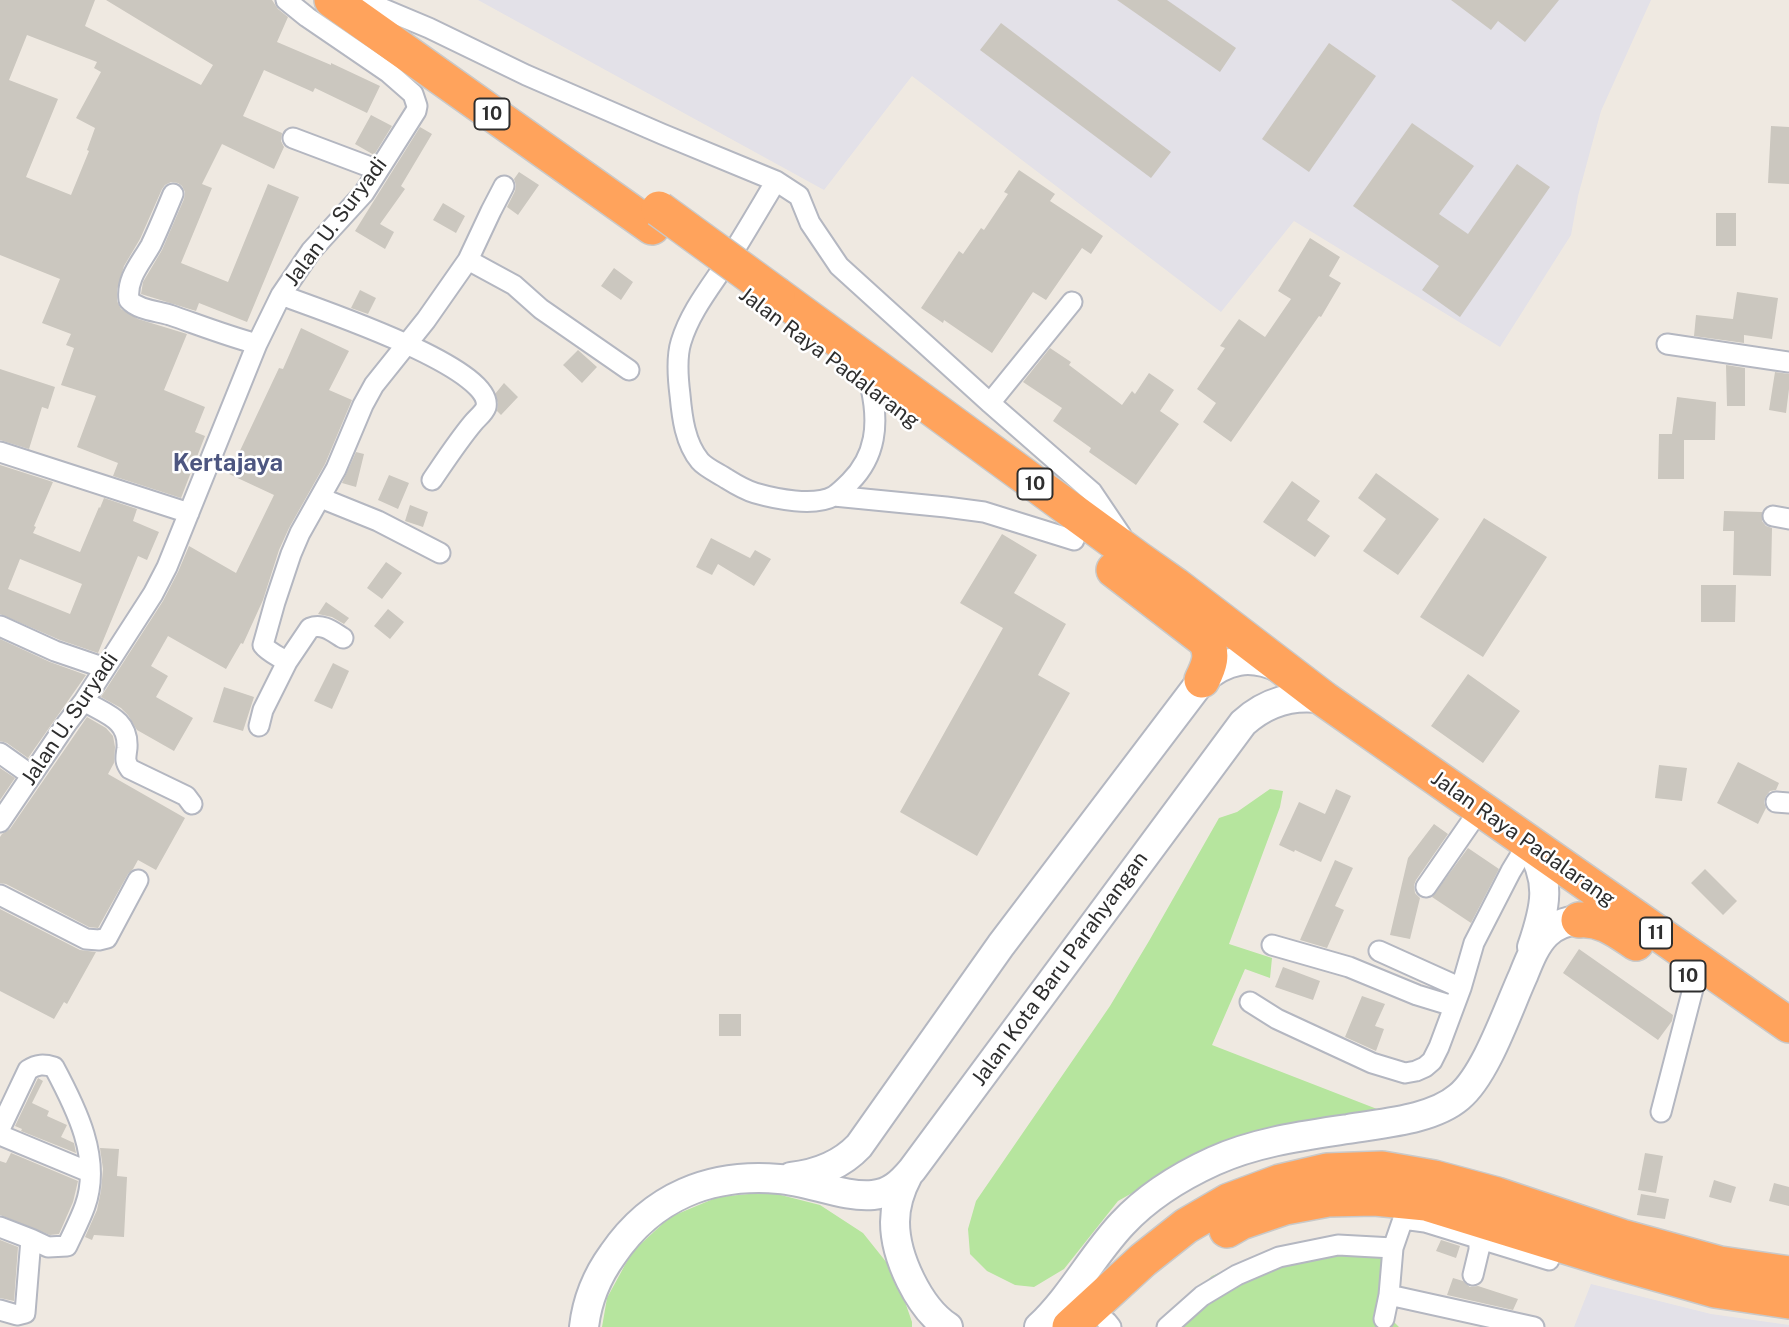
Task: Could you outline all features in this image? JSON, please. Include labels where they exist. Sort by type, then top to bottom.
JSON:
[{"type":"highway","name":"Jalan Raya Padalarang","points":[[332,0],[655,218]]},
{"type":"highway","name":"Jalan Raya Padalarang","points":[[361,0],[770,302],[1175,585],[1324,699],[1788,1030]]},
{"type":"highway","name":"Jalan Raya Padalarang","points":[[770,302],[871,388],[1205,640],[1211,656],[1202,680]]},
{"type":"highway","name":"Jalan Raya Padalarang","points":[[1579,920],[1598,921],[1610,926],[1720,997],[1788,1030]]},
{"type":"highway","points":[[1070,1327],[1143,1260],[1186,1226],[1229,1201],[1280,1182],[1327,1171],[1382,1169],[1434,1178],[1497,1195],[1715,1290],[1789,1301]]},
{"type":"highway","points":[[1107,1325],[1157,1279],[1204,1242],[1241,1222],[1285,1207],[1328,1199],[1375,1198],[1426,1203],[1619,1250],[1789,1274]]},
{"type":"main road","name":"Jalan Raya Padalarang","points":[[1202,680],[1221,666],[1241,660],[1263,662],[1292,675]]},
{"type":"main road","name":"Jalan Kota Baru Parahyangan","points":[[584,1327],[590,1298],[607,1261],[631,1230],[657,1207],[688,1191],[719,1182],[806,1175],[841,1162],[859,1146],[1008,936],[1202,680]]},
{"type":"main road","name":"Jalan Kota Baru Parahyangan","points":[[778,1178],[858,1195],[880,1194],[895,1188],[912,1170],[1243,723],[1260,710],[1284,700],[1302,697],[1324,699]]},
{"type":"main road","points":[[1507,1012],[1536,933],[1544,899],[1542,869],[1528,843]]},
{"type":"main road","points":[[1039,1327],[1061,1305],[1113,1234],[1134,1212],[1174,1183],[1208,1164],[1245,1149],[1300,1136],[1390,1122],[1428,1113],[1451,1103],[1466,1091],[1478,1075],[1530,959],[1543,937],[1560,925],[1579,920]]},
{"type":"main road","points":[[912,1170],[900,1192],[896,1208],[898,1248],[920,1297],[934,1316],[948,1327]]},
{"type":"main road","points":[[1025,1327],[1049,1312],[1076,1284]]},
{"type":"street","name":"Jalan U. Suryadi","points":[[0,822],[84,702],[153,594],[167,567],[257,344],[281,295],[311,251],[364,193],[414,116],[417,106],[413,94],[389,73],[286,0]]},
{"type":"street","points":[[361,0],[429,28],[526,75],[776,181],[799,196],[810,223],[839,266],[1092,492],[1138,559]]},
{"type":"street","points":[[293,138],[378,170]]},
{"type":"street","points":[[776,181],[731,256],[704,294],[680,344],[679,384],[687,434],[701,462],[740,486],[755,493],[804,502],[820,501],[834,496],[866,463],[872,445],[876,408],[871,388]]},
{"type":"street","points":[[287,662],[264,647],[263,642],[300,533],[336,470],[374,385],[449,288],[467,260],[505,187]]},
{"type":"street","points":[[173,194],[162,222],[132,275],[128,300],[134,305],[173,316],[227,337],[257,344]]},
{"type":"street","points":[[467,260],[514,285],[541,309],[629,370]]},
{"type":"street","points":[[281,295],[408,343],[459,372],[485,395],[485,411],[473,423],[432,480]]},
{"type":"street","points":[[990,403],[1072,302]]},
{"type":"street","points":[[1667,344],[1789,362]]},
{"type":"street","points":[[0,452],[188,513]]},
{"type":"street","points":[[834,496],[984,512],[1074,540]]},
{"type":"street","points":[[321,498],[378,522],[440,553]]},
{"type":"street","points":[[259,726],[263,710],[287,662],[310,628],[319,625],[343,638]]},
{"type":"street","points":[[0,626],[55,651],[105,668]]},
{"type":"street","points":[[84,702],[118,721],[125,729],[125,760],[130,769],[186,796],[192,804]]},
{"type":"street","points":[[0,753],[31,775]]},
{"type":"street","points":[[1426,887],[1480,809]]},
{"type":"street","points":[[1250,1002],[1277,1019],[1372,1063],[1405,1073],[1425,1067],[1439,1047],[1474,943],[1528,843]]},
{"type":"street","points":[[0,895],[86,939],[99,940],[107,938],[138,880]]},
{"type":"street","points":[[1272,945],[1349,967],[1453,1006]]},
{"type":"street","points":[[1379,951],[1461,988]]},
{"type":"street","points":[[1661,1112],[1695,981]]},
{"type":"street","points":[[0,1129],[28,1070],[35,1065],[54,1067],[67,1091],[87,1143],[89,1172],[86,1204],[67,1246],[48,1247],[0,1227]]},
{"type":"street","points":[[0,1135],[89,1172]]},
{"type":"street","points":[[1384,1320],[1393,1248],[1403,1219],[1425,1222],[1549,1260]]},
{"type":"street","points":[[1473,1275],[1479,1238]]},
{"type":"street","points":[[0,1310],[17,1315],[25,1313],[31,1239]]},
{"type":"street","points":[[1167,1327],[1202,1296],[1237,1275],[1279,1257],[1338,1245],[1393,1248]]},
{"type":"street","points":[[1389,1295],[1534,1327]]},
{"type":"shaded area","points":[[478,0],[1651,0],[1601,111],[1578,196],[1571,235],[1500,347],[1294,221],[1221,312],[912,76],[824,190]]},
{"type":"shaded area","points":[[1591,1284],[1711,1314],[1789,1327],[1574,1327]]},
{"type":"green space","points":[[1270,789],[1283,791],[1280,807],[1229,944],[1272,958],[1270,978],[1245,969],[1212,1045],[1377,1109],[1288,1125],[1187,1162],[1118,1201],[1064,1269],[1034,1287],[1015,1285],[987,1271],[970,1254],[968,1229],[976,1201],[1110,1006],[1219,818],[1237,812]]},
{"type":"green space","points":[[769,1192],[820,1205],[863,1233],[895,1273],[912,1327],[602,1327],[607,1298],[632,1252],[670,1217],[718,1197]]},
{"type":"green space","points":[[1377,1237],[1393,1243],[1393,1321],[1399,1327],[1162,1327],[1182,1303],[1212,1276],[1277,1248]]},
{"type":"building","points":[[0,0],[95,0],[85,26],[201,85],[213,65],[106,0],[272,0],[288,17],[277,42],[380,86],[367,113],[315,88],[313,92],[264,70],[243,116],[282,133],[281,141],[284,147],[274,169],[222,144],[202,184],[212,188],[181,263],[228,282],[268,184],[299,197],[247,322],[199,303],[196,311],[141,294],[143,282],[162,250],[184,199],[185,192],[178,183],[171,182],[162,189],[140,239],[124,266],[117,290],[117,301],[121,309],[138,319],[187,334],[164,390],[205,407],[195,432],[205,436],[181,498],[113,476],[118,463],[77,447],[96,396],[61,385],[74,348],[66,345],[71,334],[42,323],[60,279],[0,255]],"holes":[[[27,35],[97,62],[94,68],[101,72],[76,118],[95,128],[87,150],[89,151],[71,195],[26,177],[58,99],[9,80]]]},
{"type":"building","points":[[1117,0],[1167,0],[1236,48],[1220,72]]},
{"type":"building","points":[[1451,0],[1559,0],[1525,42],[1498,21],[1491,30]]},
{"type":"building","points":[[1001,23],[1171,152],[1151,178],[980,50]]},
{"type":"building","points":[[1329,43],[1376,76],[1309,172],[1262,139]]},
{"type":"building","points":[[371,115],[392,126],[374,155],[355,144]]},
{"type":"building","points":[[1412,123],[1474,166],[1439,214],[1468,234],[1517,164],[1550,187],[1460,317],[1422,290],[1439,266],[1353,206]]},
{"type":"building","points":[[1771,126],[1789,127],[1789,184],[1768,183]]},
{"type":"building","points":[[420,127],[432,134],[401,186],[405,189],[380,224],[394,232],[385,249],[355,231]]},
{"type":"building","points":[[1019,170],[1055,194],[1050,201],[1103,236],[1091,254],[1082,248],[1046,300],[1033,292],[992,353],[944,320],[943,323],[921,308],[959,251],[963,254],[981,228],[984,230],[1008,194],[1004,192]]},
{"type":"building","points":[[519,172],[539,185],[518,215],[507,207],[515,191],[514,179]]},
{"type":"building","points":[[443,203],[465,216],[456,233],[433,220]]},
{"type":"building","points":[[1716,213],[1736,213],[1736,246],[1716,246]]},
{"type":"building","points":[[1310,238],[1340,257],[1329,276],[1341,283],[1321,317],[1319,316],[1231,442],[1203,422],[1216,403],[1197,389],[1225,348],[1220,346],[1239,319],[1265,337],[1291,299],[1278,291]]},
{"type":"building","points":[[614,268],[633,282],[621,300],[601,286]]},
{"type":"building","points":[[360,290],[376,298],[368,314],[351,308]]},
{"type":"building","points":[[1737,292],[1778,298],[1772,339],[1744,335],[1744,343],[1694,336],[1696,315],[1733,319]]},
{"type":"building","points":[[301,328],[349,351],[329,390],[352,400],[325,464],[279,550],[263,600],[243,644],[241,643],[226,669],[168,636],[151,666],[168,676],[156,697],[193,718],[174,751],[137,730],[121,708],[101,697],[163,601],[189,546],[236,573],[274,495],[229,474]]},
{"type":"building","points":[[1050,348],[1122,405],[1132,391],[1135,394],[1149,373],[1174,390],[1160,411],[1179,424],[1136,485],[1089,452],[1091,448],[1053,421],[1062,408],[1023,382]]},
{"type":"building","points":[[578,350],[597,367],[582,383],[563,365]]},
{"type":"building","points":[[1726,365],[1745,368],[1745,406],[1727,406]]},
{"type":"building","points":[[0,369],[55,387],[48,409],[42,407],[29,449],[0,440]]},
{"type":"building","points":[[1775,372],[1789,374],[1786,413],[1769,410]]},
{"type":"building","points":[[504,383],[518,397],[501,415],[497,411],[495,394]]},
{"type":"building","points":[[1677,397],[1716,402],[1715,440],[1684,440],[1684,479],[1658,479],[1659,434],[1672,434]]},
{"type":"building","points":[[356,452],[364,454],[356,487],[342,483]]},
{"type":"building","points":[[0,465],[53,482],[33,533],[80,552],[104,498],[137,509],[133,521],[159,532],[147,560],[138,556],[98,653],[0,614]],"holes":[[[20,559],[82,584],[70,614],[8,589]]]},
{"type":"building","points":[[1376,473],[1439,519],[1398,575],[1363,551],[1386,519],[1358,498]]},
{"type":"building","points":[[389,475],[409,483],[398,509],[378,500]]},
{"type":"building","points":[[1292,481],[1320,501],[1307,520],[1330,536],[1315,557],[1263,522]]},
{"type":"building","points":[[410,505],[428,512],[423,527],[405,521]]},
{"type":"building","points":[[1724,511],[1762,512],[1762,521],[1772,528],[1771,576],[1733,575],[1734,531],[1723,531]]},
{"type":"building","points":[[1484,518],[1547,557],[1483,657],[1420,617]]},
{"type":"building","points":[[1002,534],[1037,555],[1014,593],[1066,624],[1038,675],[1070,693],[977,856],[900,812],[1003,628],[960,603]]},
{"type":"building","points":[[711,538],[750,558],[755,550],[771,559],[754,586],[718,564],[712,575],[696,567]]},
{"type":"building","points":[[386,562],[402,573],[382,599],[367,588]]},
{"type":"building","points":[[1701,585],[1736,585],[1735,622],[1701,622]]},
{"type":"building","points":[[326,602],[349,618],[344,624],[332,617],[318,614]]},
{"type":"building","points":[[388,609],[404,622],[390,639],[374,626]]},
{"type":"building","points":[[0,639],[86,675],[28,758],[0,741]]},
{"type":"building","points":[[333,663],[349,671],[332,709],[314,701]]},
{"type":"building","points":[[1468,674],[1520,711],[1483,763],[1431,726]]},
{"type":"building","points":[[224,687],[254,697],[243,731],[213,722]]},
{"type":"building","points":[[87,717],[106,728],[113,736],[114,763],[108,774],[185,818],[156,870],[138,860],[98,928],[89,927],[0,883],[0,837],[10,829]]},
{"type":"building","points":[[1738,762],[1779,783],[1776,790],[1770,791],[1766,796],[1766,808],[1758,824],[1717,803]]},
{"type":"building","points":[[1659,765],[1687,768],[1682,801],[1655,798]]},
{"type":"building","points":[[0,768],[15,778],[0,800]]},
{"type":"building","points":[[1336,789],[1351,796],[1321,862],[1279,845],[1299,802],[1325,814]]},
{"type":"building","points":[[1434,824],[1448,834],[1414,885],[1415,893],[1420,898],[1410,939],[1390,935],[1408,858]]},
{"type":"building","points":[[1468,848],[1499,869],[1471,923],[1432,897]]},
{"type":"building","points":[[1335,860],[1353,868],[1335,906],[1344,910],[1327,948],[1300,940]]},
{"type":"building","points":[[1705,869],[1737,901],[1723,915],[1691,883]]},
{"type":"building","points":[[0,909],[80,950],[96,952],[67,1004],[64,1002],[54,1019],[0,991]]},
{"type":"building","points":[[1579,949],[1673,1015],[1672,1021],[1658,1040],[1563,973]]},
{"type":"building","points":[[1283,967],[1320,981],[1313,1000],[1275,987]]},
{"type":"building","points":[[1362,996],[1385,1004],[1375,1026],[1384,1029],[1376,1051],[1345,1037]]},
{"type":"building","points":[[719,1014],[741,1014],[741,1036],[719,1036]]},
{"type":"building","points":[[38,1078],[43,1081],[32,1103],[49,1111],[47,1116],[67,1125],[61,1137],[74,1143],[76,1153],[21,1131],[22,1129],[15,1126]]},
{"type":"building","points":[[100,1148],[119,1149],[117,1176],[127,1177],[124,1237],[94,1235],[92,1240],[85,1237],[97,1210],[101,1191],[103,1169]]},
{"type":"building","points":[[11,1153],[78,1181],[73,1202],[59,1234],[50,1235],[0,1215],[0,1161],[6,1163]]},
{"type":"building","points":[[1645,1153],[1663,1156],[1656,1193],[1638,1190]]},
{"type":"building","points":[[1714,1180],[1736,1187],[1731,1203],[1709,1197]]},
{"type":"building","points":[[1774,1183],[1789,1187],[1789,1206],[1769,1201]]},
{"type":"building","points":[[1641,1194],[1669,1199],[1665,1219],[1637,1215]]},
{"type":"building","points":[[0,1240],[18,1247],[14,1301],[0,1298]]},
{"type":"building","points":[[1441,1240],[1460,1246],[1456,1258],[1436,1251]]},
{"type":"building","points":[[1453,1278],[1470,1287],[1478,1286],[1518,1299],[1513,1310],[1447,1295]]},
{"type":"district","name":"Kertajaya","points":[[228,464]]}]
